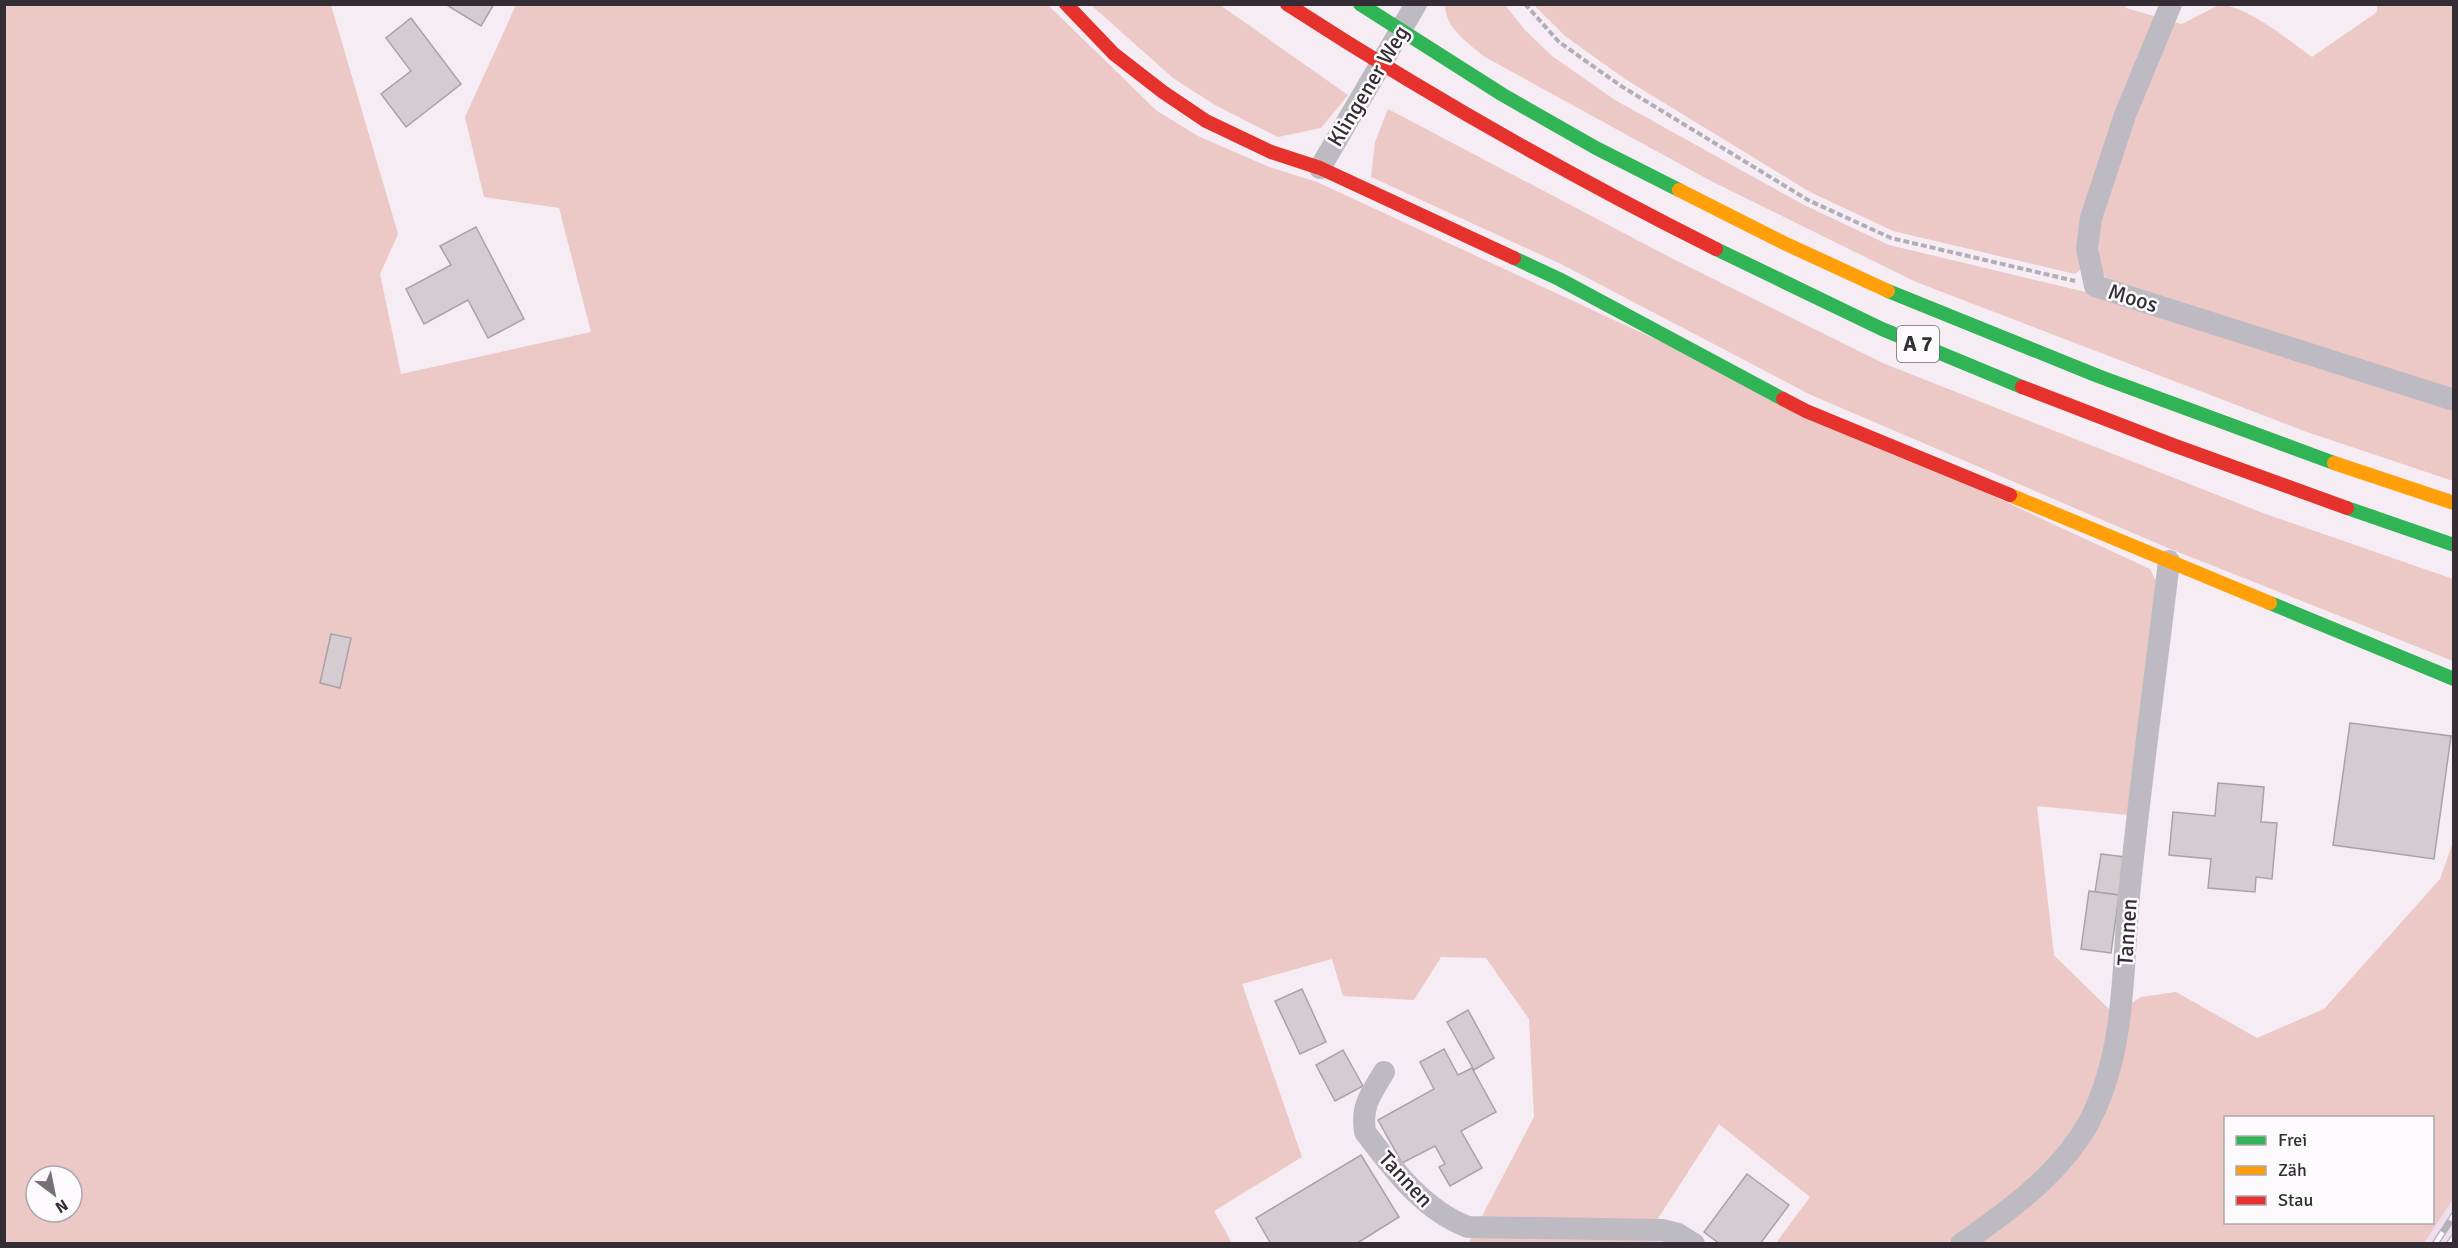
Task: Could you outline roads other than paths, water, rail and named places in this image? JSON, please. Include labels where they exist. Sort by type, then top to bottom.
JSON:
[{"type":"main road","points":[[1065,4],[1114,54],[1163,92],[1206,121],[1271,152],[1320,168],[1559,279],[1806,411],[2454,679]]},
{"type":"main road","name":"A 7","points":[[1287,4],[1410,83],[1507,140],[1684,235],[1895,334],[2096,416],[2283,486],[2454,545]]},
{"type":"main road","name":"A 7","points":[[1361,5],[1431,50],[1596,148],[1784,243],[1911,301],[2098,376],[2293,448],[2454,503]]},
{"type":"street","name":"Klingener Weg","points":[[1320,168],[1416,4]]},
{"type":"street","name":"Moos","points":[[2171,4],[2125,115],[2091,218],[2087,249],[2096,286],[2454,400]]},
{"type":"street","name":"Tannen","points":[[1961,1244],[2026,1194],[2062,1160],[2090,1120],[2108,1078],[2120,1027],[2129,897],[2169,561]]},
{"type":"street","name":"Tannen","points":[[1384,1072],[1365,1104],[1363,1119],[1365,1132],[1423,1201],[1449,1220],[1468,1227],[1662,1230],[1678,1234],[1694,1244]]},
{"type":"railway","points":[[2435,1244],[2454,1215]]},
{"type":"railway","points":[[2449,1244],[2454,1237]]}]
